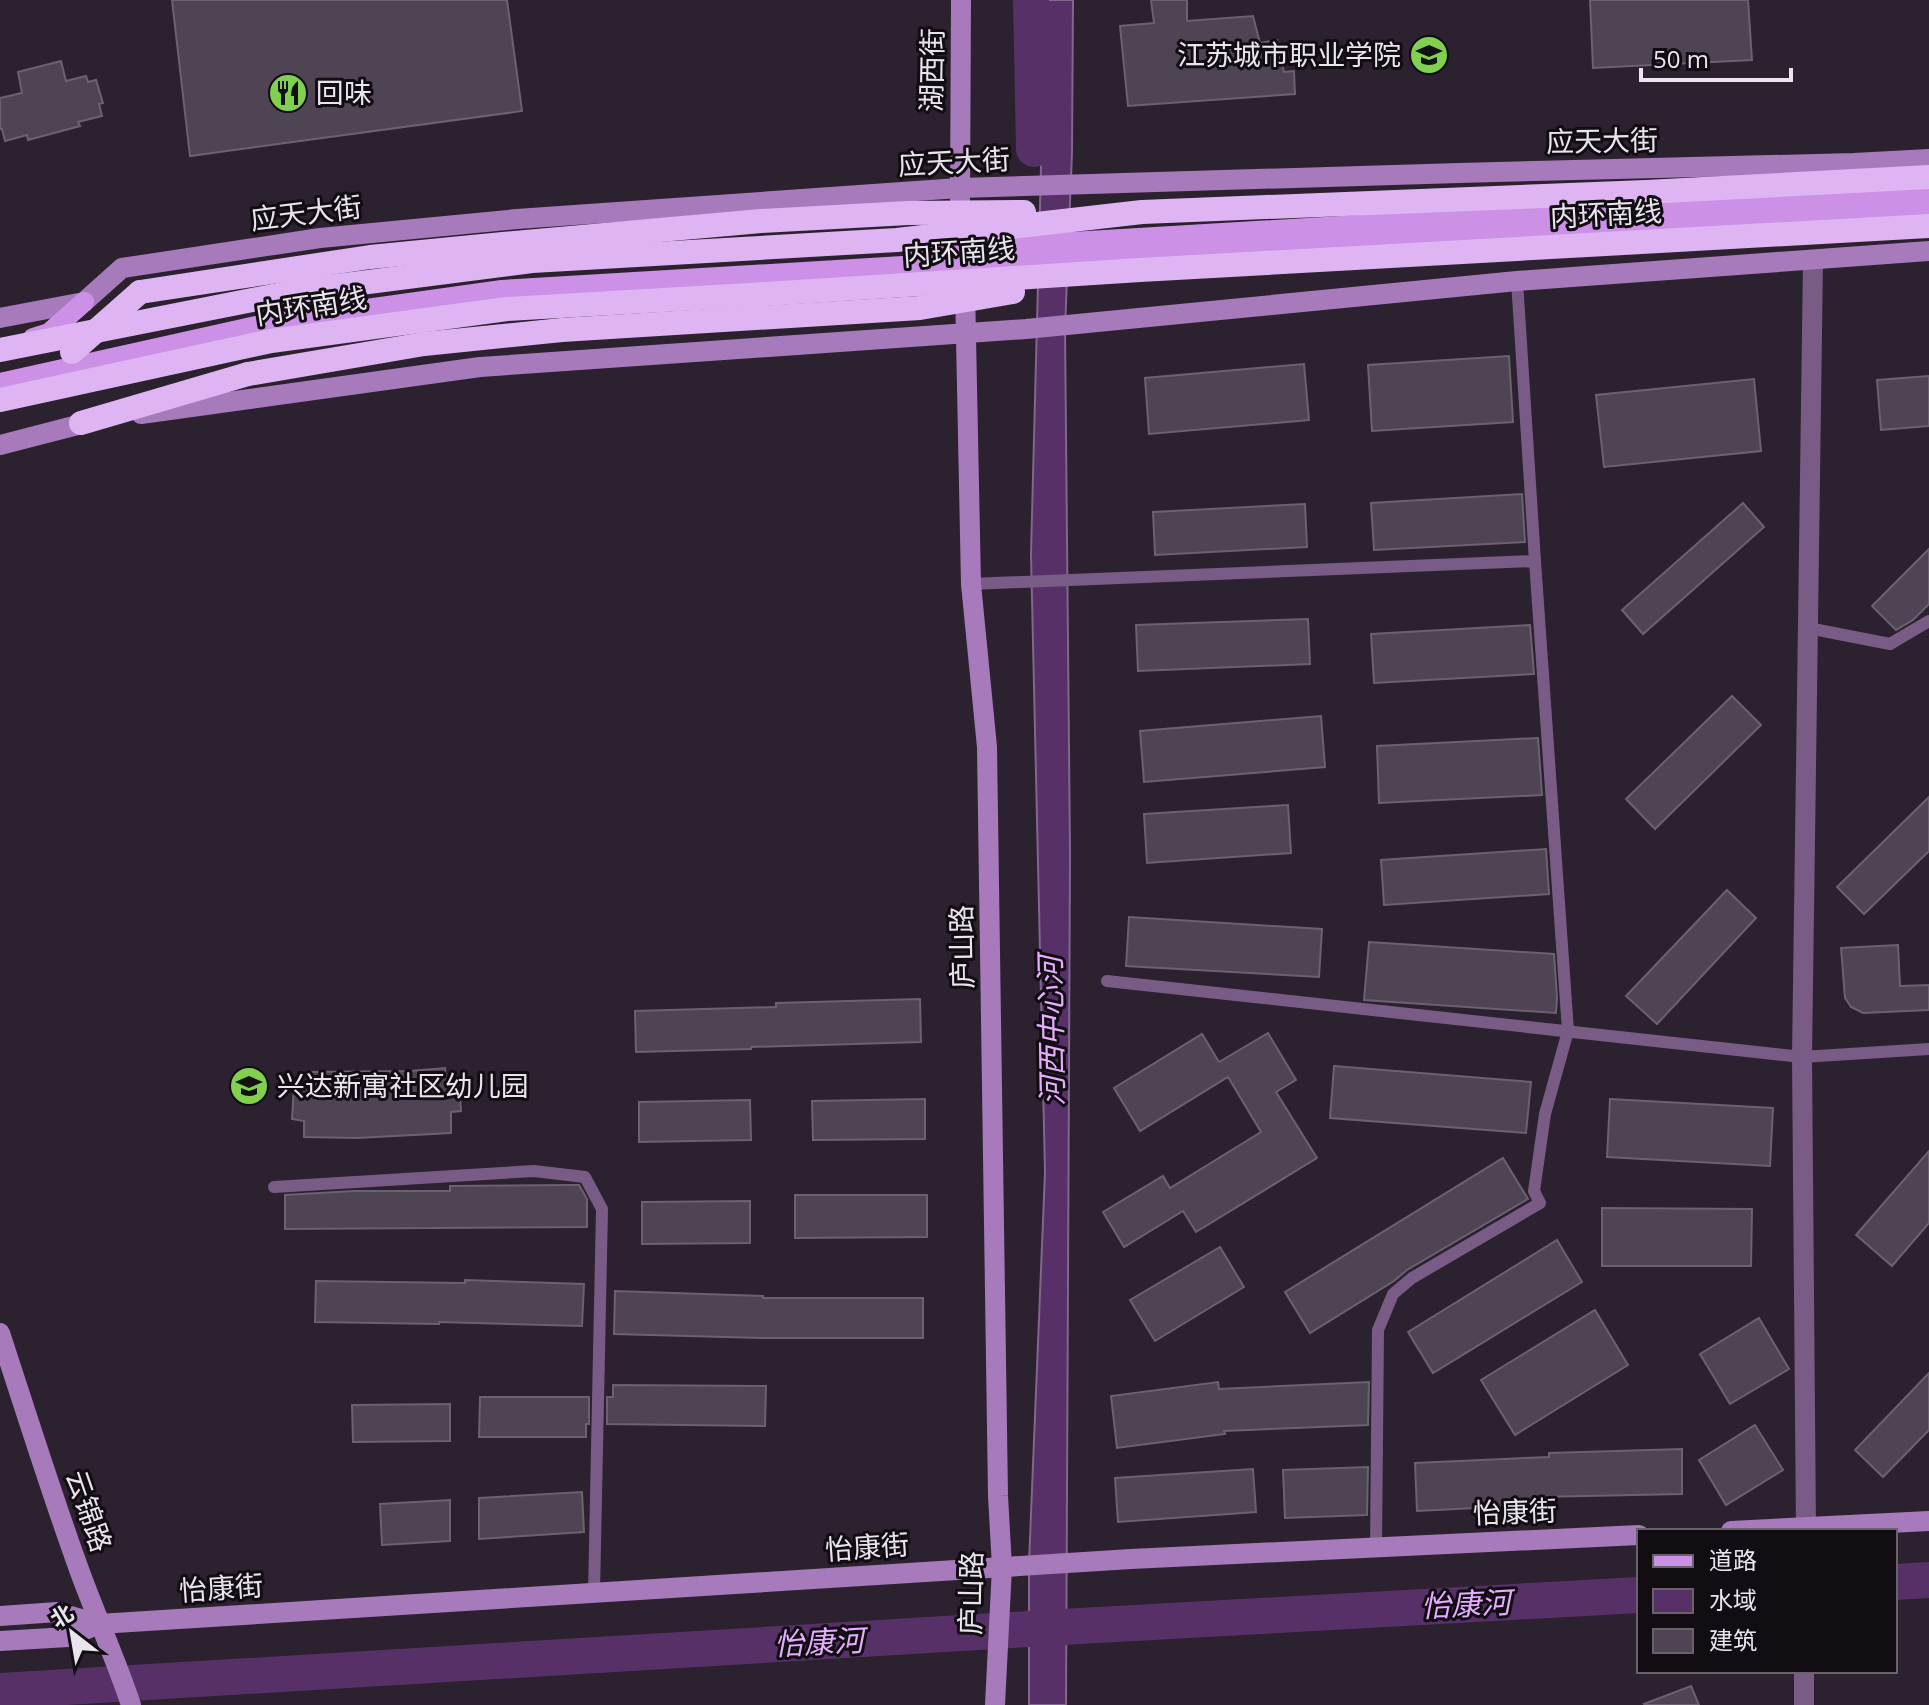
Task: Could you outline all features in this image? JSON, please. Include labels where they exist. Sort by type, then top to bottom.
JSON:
[{"type":"highway","name":"内环南线","points":[[0,349],[298,291],[517,263],[897,240],[1142,212],[1646,192],[1929,177]]},
{"type":"highway","points":[[72,352],[140,292],[370,257],[761,221],[908,213],[1142,212]]},
{"type":"highway","name":"内环南线","points":[[0,400],[271,341],[507,309],[1929,226]]},
{"type":"highway","points":[[81,423],[248,374],[424,344],[562,330],[920,308],[1140,270]]},
{"type":"main road","points":[[0,383],[274,322],[502,290],[1929,191]]},
{"type":"main road","points":[[0,369],[272,312],[502,279],[1929,207]]},
{"type":"main road","points":[[0,349],[49,333],[84,302]]},
{"type":"street","name":"湖西街","points":[[959,188],[961,0]]},
{"type":"street","name":"应天大街","points":[[84,302],[122,268],[320,238],[517,219],[959,188],[1929,159]]},
{"type":"street","name":"庐山路","points":[[959,188],[987,747],[998,1496],[1002,1573],[995,1705]]},
{"type":"street","points":[[0,445],[81,423],[480,367],[1026,329],[1517,281],[1929,251]]},
{"type":"street","points":[[1813,260],[1802,1057],[1806,1529],[1929,1521]]},
{"type":"street","points":[[0,318],[84,302]]},
{"type":"street","name":"云锦路","points":[[0,1333],[75,1559],[131,1705]]},
{"type":"street","name":"怡康街","points":[[99,1624],[594,1593],[1002,1573],[1031,1565],[1131,1559],[1637,1535]]},
{"type":"street","points":[[0,1616],[57,1612],[99,1624]]},
{"type":"street","points":[[0,1641],[68,1637],[99,1624]]},
{"type":"street","points":[[1804,1673],[1804,1705]]},
{"type":"lane","points":[[1376,1546],[1378,1330],[1393,1294],[1412,1278],[1540,1203],[1534,1191],[1545,1114],[1568,1031],[1517,281]]},
{"type":"lane","points":[[978,584],[1535,561]]},
{"type":"lane","points":[[1808,628],[1890,644],[1929,621]]},
{"type":"lane","points":[[1107,981],[1802,1057],[1929,1049]]},
{"type":"lane","points":[[274,1187],[534,1171],[585,1177],[602,1209],[594,1593]]},
{"type":"water","points":[[1040,0],[1073,0],[1072,152],[1065,329],[1070,854],[1066,1705],[1029,1705],[1029,1563],[1045,1172],[1031,554],[1042,129]]},
{"type":"building","points":[[172,0],[507,0],[522,111],[190,156]]},
{"type":"building","points":[[1151,0],[1187,0],[1187,21],[1253,16],[1260,43],[1277,40],[1284,72],[1294,71],[1295,94],[1128,106],[1120,26],[1154,23]]},
{"type":"building","points":[[1590,0],[1748,0],[1752,60],[1593,68]]},
{"type":"building","points":[[61,61],[66,81],[86,76],[88,82],[96,80],[103,103],[99,104],[102,116],[78,122],[80,126],[28,140],[27,135],[5,141],[0,129],[0,98],[22,93],[18,72]]},
{"type":"building","points":[[1509,356],[1513,422],[1372,431],[1368,365]]},
{"type":"building","points":[[1304,364],[1309,420],[1149,434],[1145,378]]},
{"type":"building","points":[[1929,376],[1929,426],[1881,430],[1877,380]]},
{"type":"building","points":[[1754,379],[1761,451],[1604,467],[1596,395]]},
{"type":"building","points":[[1522,494],[1525,542],[1374,550],[1371,503]]},
{"type":"building","points":[[1743,503],[1764,527],[1643,634],[1622,610]]},
{"type":"building","points":[[1305,504],[1307,547],[1155,555],[1153,512]]},
{"type":"building","points":[[1929,549],[1929,604],[1913,620],[1896,630],[1872,606]]},
{"type":"building","points":[[1308,619],[1310,664],[1138,671],[1136,625]]},
{"type":"building","points":[[1530,625],[1534,674],[1374,683],[1371,634]]},
{"type":"building","points":[[1732,696],[1761,725],[1655,829],[1626,799]]},
{"type":"building","points":[[1321,716],[1325,767],[1144,782],[1140,731]]},
{"type":"building","points":[[1538,738],[1542,795],[1379,803],[1377,746]]},
{"type":"building","points":[[1929,797],[1929,851],[1864,914],[1837,887]]},
{"type":"building","points":[[1288,805],[1291,853],[1147,863],[1144,814]]},
{"type":"building","points":[[1546,849],[1549,894],[1384,905],[1381,860]]},
{"type":"building","points":[[1727,890],[1756,918],[1657,1024],[1626,996]]},
{"type":"building","points":[[1129,917],[1322,929],[1319,977],[1126,966]]},
{"type":"building","points":[[1369,942],[1554,954],[1556,1013],[1364,1000]]},
{"type":"building","points":[[1898,945],[1900,986],[1929,985],[1929,1010],[1863,1013],[1851,1007],[1845,998],[1841,948]]},
{"type":"building","points":[[920,999],[921,1042],[636,1052],[635,1011]]},
{"type":"building","points":[[1268,1033],[1296,1080],[1276,1092],[1317,1158],[1196,1232],[1183,1211],[1124,1247],[1103,1212],[1163,1176],[1170,1188],[1261,1132],[1228,1077],[1140,1131],[1114,1088],[1202,1034],[1219,1062]]},
{"type":"building","points":[[1334,1066],[1531,1082],[1526,1133],[1330,1118]]},
{"type":"building","points":[[445,1068],[446,1085],[459,1085],[461,1111],[451,1112],[451,1133],[357,1138],[304,1137],[304,1121],[292,1119],[294,1086],[308,1087],[309,1072]]},
{"type":"building","points":[[925,1099],[925,1139],[813,1140],[812,1101]]},
{"type":"building","points":[[1610,1099],[1773,1108],[1770,1166],[1607,1157]]},
{"type":"building","points":[[750,1100],[751,1140],[639,1142],[639,1102]]},
{"type":"building","points":[[1929,1151],[1929,1223],[1892,1266],[1856,1235]]},
{"type":"building","points":[[1503,1158],[1528,1199],[1407,1270],[1310,1333],[1285,1292]]},
{"type":"building","points":[[579,1185],[587,1199],[587,1227],[285,1229],[285,1195],[450,1191],[450,1186]]},
{"type":"building","points":[[795,1195],[927,1195],[927,1237],[795,1238]]},
{"type":"building","points":[[750,1201],[750,1243],[642,1244],[642,1202]]},
{"type":"building","points":[[1602,1208],[1752,1209],[1751,1266],[1602,1266]]},
{"type":"building","points":[[1557,1240],[1582,1282],[1433,1373],[1408,1332]]},
{"type":"building","points":[[1220,1247],[1244,1287],[1155,1341],[1130,1300]]},
{"type":"building","points":[[465,1280],[584,1284],[582,1326],[315,1322],[316,1281],[465,1283]]},
{"type":"building","points":[[615,1291],[763,1298],[923,1298],[923,1338],[614,1334]]},
{"type":"building","points":[[1595,1310],[1628,1365],[1515,1435],[1481,1380]]},
{"type":"building","points":[[1759,1318],[1789,1369],[1730,1404],[1700,1354]]},
{"type":"building","points":[[1929,1373],[1929,1430],[1883,1477],[1855,1450]]},
{"type":"building","points":[[1218,1382],[1219,1389],[1369,1382],[1368,1425],[1224,1431],[1225,1434],[1117,1448],[1111,1396]]},
{"type":"building","points":[[613,1385],[766,1386],[765,1426],[607,1424],[607,1397],[613,1397]]},
{"type":"building","points":[[480,1397],[589,1397],[586,1437],[479,1437]]},
{"type":"building","points":[[450,1404],[450,1441],[353,1442],[352,1405]]},
{"type":"building","points":[[1755,1425],[1783,1470],[1726,1505],[1699,1460]]},
{"type":"building","points":[[1682,1449],[1682,1494],[1537,1497],[1537,1505],[1417,1511],[1415,1463],[1549,1457],[1549,1453]]},
{"type":"building","points":[[1368,1467],[1367,1515],[1285,1518],[1283,1470]]},
{"type":"building","points":[[1253,1469],[1256,1512],[1118,1522],[1115,1478]]},
{"type":"building","points":[[582,1492],[584,1532],[479,1539],[479,1498]]},
{"type":"building","points":[[450,1500],[450,1541],[382,1545],[380,1504]]},
{"type":"building","points":[[1691,1686],[1699,1705],[1644,1704]]},
{"type":"waterway","name":"河西中心河","points":[[1031,0],[1034,149]]},
{"type":"waterway","name":"怡康河","points":[[1897,1582],[1929,1580]]},
{"type":"waterway","name":"怡康河","points":[[0,1691],[1637,1595]]},
{"type":"place","name":"江苏城市职业学院","points":[[1429,55]]},
{"type":"place","name":"回味","points":[[288,93]]},
{"type":"place","name":"兴达新寓社区幼儿园","points":[[249,1086]]}]
